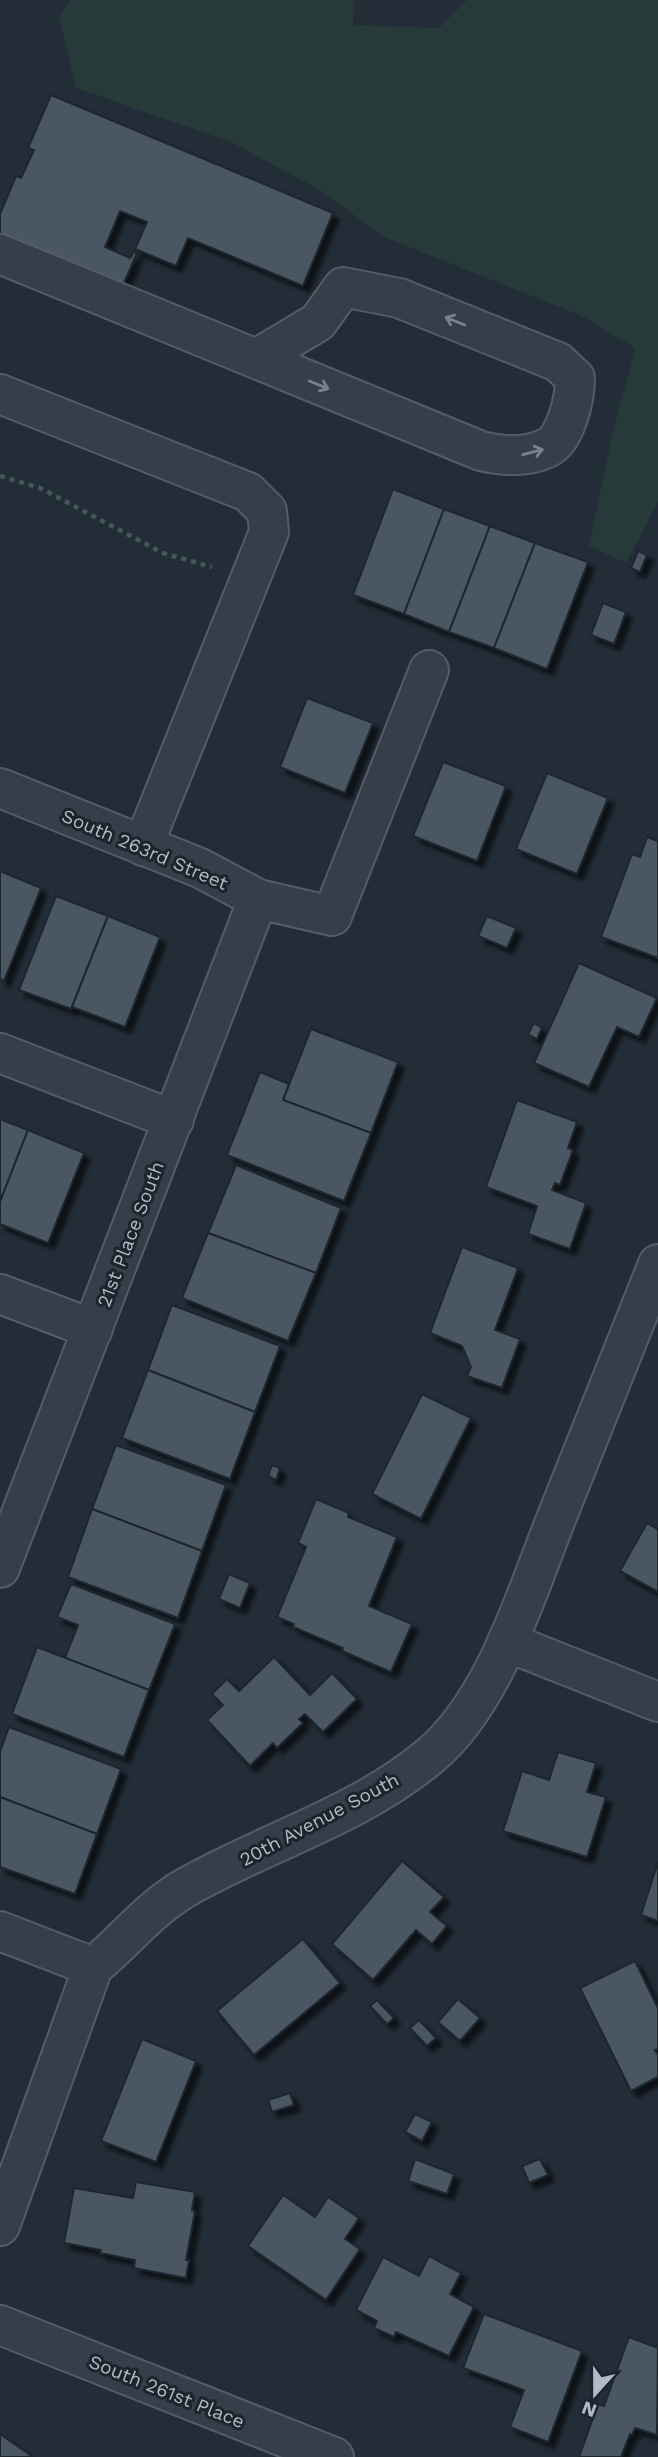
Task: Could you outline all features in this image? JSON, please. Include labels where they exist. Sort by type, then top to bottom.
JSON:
[{"type":"street","points":[[0,254],[481,452],[523,455],[550,448],[563,429],[575,391],[575,378],[558,362],[399,298],[343,287],[318,323],[256,359]]},
{"type":"street","points":[[0,394],[248,492],[267,511],[269,532],[143,846]]},
{"type":"street","name":"South 263rd Street","points":[[0,788],[200,868],[258,899],[332,916],[429,670]]},
{"type":"street","name":"21st Place South","points":[[0,1568],[258,899]]},
{"type":"street","points":[[0,1053],[174,1121]]},
{"type":"street","name":"20th Avenue South","points":[[0,2226],[93,1967],[121,1943],[146,1916],[186,1887],[336,1814],[418,1766],[458,1727],[478,1697],[507,1642],[658,1264]]},
{"type":"street","points":[[0,1294],[93,1329]]},
{"type":"street","points":[[507,1642],[658,1702]]},
{"type":"street","points":[[0,1931],[93,1967]]},
{"type":"street","name":"South 261st Place","points":[[0,2325],[334,2457]]},
{"type":"path","points":[[0,476],[40,488],[163,553],[250,578]]},
{"type":"green space","points":[[70,0],[354,0],[353,25],[439,28],[467,0],[658,0],[658,502],[626,563],[589,546],[611,440],[635,348],[580,315],[386,238],[318,189],[231,142],[76,88],[59,17]]},
{"type":"building","points":[[51,95],[333,213],[303,286],[188,238],[176,266],[135,249],[147,222],[120,211],[105,247],[130,258],[134,252],[137,253],[121,290],[0,239],[0,214],[16,176],[21,178],[34,150],[28,148]]},
{"type":"building","points":[[393,489],[444,509],[404,614],[353,595]]},
{"type":"building","points":[[444,509],[490,526],[449,632],[404,614]]},
{"type":"building","points":[[490,526],[535,543],[494,648],[449,632]]},
{"type":"building","points":[[535,543],[588,562],[547,669],[494,648]]},
{"type":"building","points":[[638,551],[647,555],[640,572],[631,568]]},
{"type":"building","points":[[603,603],[626,612],[614,644],[591,635]]},
{"type":"building","points":[[307,698],[373,723],[345,793],[280,767]]},
{"type":"building","points":[[443,762],[506,786],[477,861],[413,836]]},
{"type":"building","points":[[547,773],[608,798],[577,874],[516,849]]},
{"type":"building","points":[[647,837],[658,841],[658,958],[601,937],[632,854],[640,857]]},
{"type":"building","points":[[0,871],[41,888],[4,981],[0,979]]},
{"type":"building","points":[[56,896],[108,916],[71,1009],[19,990]]},
{"type":"building","points":[[108,916],[160,937],[125,1027],[72,1007]]},
{"type":"building","points":[[487,916],[516,928],[507,948],[478,936]]},
{"type":"building","points":[[579,963],[657,998],[639,1037],[617,1027],[589,1087],[534,1063]]},
{"type":"building","points":[[534,1023],[542,1028],[537,1039],[528,1034]]},
{"type":"building","points":[[311,1029],[398,1062],[371,1133],[283,1100]]},
{"type":"building","points":[[260,1072],[289,1084],[283,1100],[371,1133],[344,1201],[227,1155]]},
{"type":"building","points":[[517,1100],[577,1122],[568,1148],[573,1150],[560,1185],[555,1183],[552,1190],[586,1203],[570,1249],[528,1234],[537,1206],[486,1187]]},
{"type":"building","points":[[0,1119],[28,1130],[0,1202]]},
{"type":"building","points":[[28,1130],[84,1153],[48,1243],[0,1224],[0,1202]]},
{"type":"building","points":[[236,1165],[341,1208],[316,1273],[208,1233]]},
{"type":"building","points":[[208,1233],[316,1273],[288,1341],[182,1298]]},
{"type":"building","points":[[462,1247],[518,1268],[495,1330],[520,1339],[502,1388],[467,1376],[471,1367],[462,1346],[430,1333]]},
{"type":"building","points":[[172,1305],[280,1346],[255,1412],[148,1370]]},
{"type":"building","points":[[148,1370],[255,1412],[230,1479],[122,1438]]},
{"type":"building","points":[[422,1394],[471,1418],[421,1519],[372,1494]]},
{"type":"building","points":[[116,1445],[226,1485],[202,1551],[92,1509]]},
{"type":"building","points":[[272,1465],[280,1468],[276,1480],[268,1476]]},
{"type":"building","points":[[316,1499],[349,1513],[348,1517],[397,1537],[369,1606],[412,1624],[391,1672],[342,1651],[343,1648],[293,1627],[294,1624],[277,1617],[306,1547],[298,1543]]},
{"type":"building","points":[[92,1509],[202,1551],[178,1618],[68,1577]]},
{"type":"building","points":[[647,1523],[658,1529],[658,1592],[620,1571]]},
{"type":"building","points":[[229,1574],[250,1583],[240,1608],[219,1599]]},
{"type":"building","points":[[71,1584],[175,1624],[149,1690],[65,1658],[78,1625],[57,1617]]},
{"type":"building","points":[[37,1647],[149,1690],[124,1757],[12,1714]]},
{"type":"building","points":[[274,1657],[310,1695],[332,1673],[357,1699],[323,1732],[305,1714],[299,1719],[303,1723],[277,1748],[273,1743],[250,1766],[207,1720],[223,1705],[212,1694],[227,1679],[239,1691]]},
{"type":"building","points":[[9,1727],[121,1769],[97,1834],[0,1797],[0,1752]]},
{"type":"building","points":[[558,1752],[596,1763],[587,1792],[606,1797],[587,1857],[503,1831],[522,1771],[549,1780]]},
{"type":"building","points":[[0,1797],[97,1834],[75,1894],[0,1867]]},
{"type":"building","points":[[402,1861],[444,1897],[430,1912],[447,1926],[432,1944],[416,1930],[373,1980],[332,1944]]},
{"type":"building","points":[[658,1862],[658,1921],[641,1915]]},
{"type":"building","points":[[303,1939],[340,1983],[254,2055],[217,2011]]},
{"type":"building","points":[[635,1961],[658,2008],[658,2049],[655,2050],[658,2055],[658,2077],[631,2091],[580,1988]]},
{"type":"building","points":[[458,1999],[480,2018],[460,2041],[438,2022]]},
{"type":"building","points":[[377,2000],[394,2018],[387,2024],[370,2006]]},
{"type":"building","points":[[419,2020],[436,2038],[427,2046],[410,2028]]},
{"type":"building","points":[[142,2039],[196,2061],[156,2162],[101,2141]]},
{"type":"building","points":[[290,2093],[294,2105],[272,2112],[268,2100]]},
{"type":"building","points":[[415,2114],[432,2122],[422,2141],[405,2132]]},
{"type":"building","points":[[415,2159],[454,2174],[447,2194],[408,2181]]},
{"type":"building","points":[[540,2159],[548,2175],[529,2183],[522,2166]]},
{"type":"building","points":[[136,2182],[195,2192],[186,2278],[134,2268],[135,2260],[64,2243],[74,2188],[133,2198]]},
{"type":"building","points":[[283,2195],[315,2217],[328,2197],[359,2218],[345,2239],[360,2249],[326,2300],[248,2246]]},
{"type":"building","points":[[429,2256],[461,2273],[450,2294],[474,2307],[449,2356],[396,2332],[394,2337],[374,2328],[377,2321],[356,2310],[383,2257],[419,2276]]},
{"type":"building","points":[[484,2314],[582,2351],[548,2442],[510,2427],[524,2390],[463,2368]]},
{"type":"building","points":[[629,2337],[658,2348],[657,2435],[635,2428],[621,2457],[579,2457],[598,2404],[604,2406]]},
{"type":"building","points":[[0,2434],[33,2457],[0,2457]]}]
